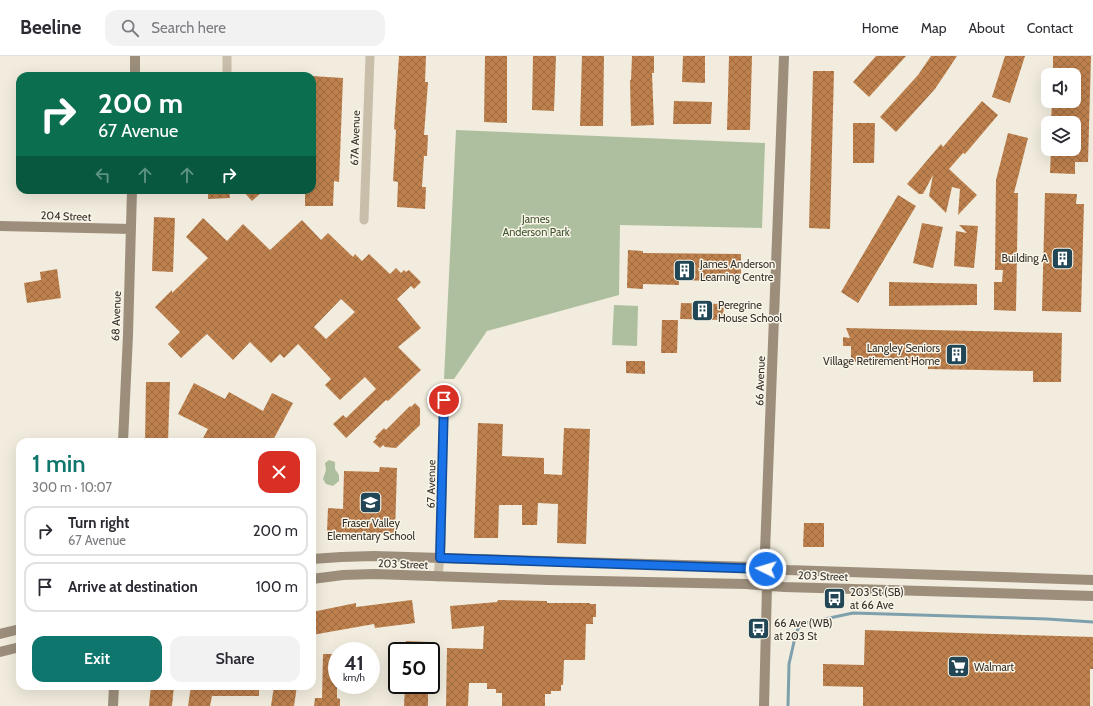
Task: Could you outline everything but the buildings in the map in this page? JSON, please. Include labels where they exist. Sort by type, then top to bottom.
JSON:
[{"type":"main road","points":[[135,56],[135,72]]},
{"type":"main road","name":"66 Avenue","points":[[764,706],[767,586],[765,552],[784,56]]},
{"type":"main road","name":"68 Avenue","points":[[123,438],[132,194]]},
{"type":"main road","name":"204 Street","points":[[0,226],[131,229]]},
{"type":"main road","name":"203 Street","points":[[316,559],[374,556],[745,567],[787,570],[1093,580]]},
{"type":"main road","name":"203 Street","points":[[316,578],[343,575],[374,574],[1093,596]]},
{"type":"main road","points":[[0,634],[16,630]]},
{"type":"main road","points":[[0,652],[16,648]]},
{"type":"main road","points":[[113,690],[113,702]]},
{"type":"street","points":[[227,56],[227,72]]},
{"type":"street","name":"67A Avenue","points":[[364,220],[370,56]]},
{"type":"street","name":"67 Avenue","points":[[438,577],[440,558],[444,390]]},
{"type":"green space","name":"James Anderson Park","points":[[456,130],[765,143],[762,228],[620,225],[619,295],[487,331],[454,379],[444,379]]},
{"type":"green space","points":[[614,305],[638,306],[637,346],[612,345]]},
{"type":"green space","points":[[329,460],[335,462],[335,469],[339,475],[339,481],[333,486],[326,484],[323,479],[326,470],[325,463]]},
{"type":"waterway","points":[[788,706],[789,664],[796,633],[799,627],[806,623],[853,613],[1047,619],[1093,622]]},
{"type":"place","name":"Building A","points":[[1063,258]]},
{"type":"place","name":"James Anderson Learning Centre","points":[[684,270]]},
{"type":"place","name":"Peregrine House School","points":[[702,311]]},
{"type":"place","name":"Langley Seniors Village Retirement Home","points":[[956,354]]},
{"type":"place","name":"Fraser Valley Elementary School","points":[[371,503]]},
{"type":"place","name":"203 St (SB) at 66 Ave","points":[[835,598]]},
{"type":"place","name":"66 Ave (WB) at 203 St","points":[[758,629]]},
{"type":"place","name":"Walmart","points":[[958,667]]},
{"type":"route","points":[[444,400],[440,558],[752,567],[766,569]]}]
